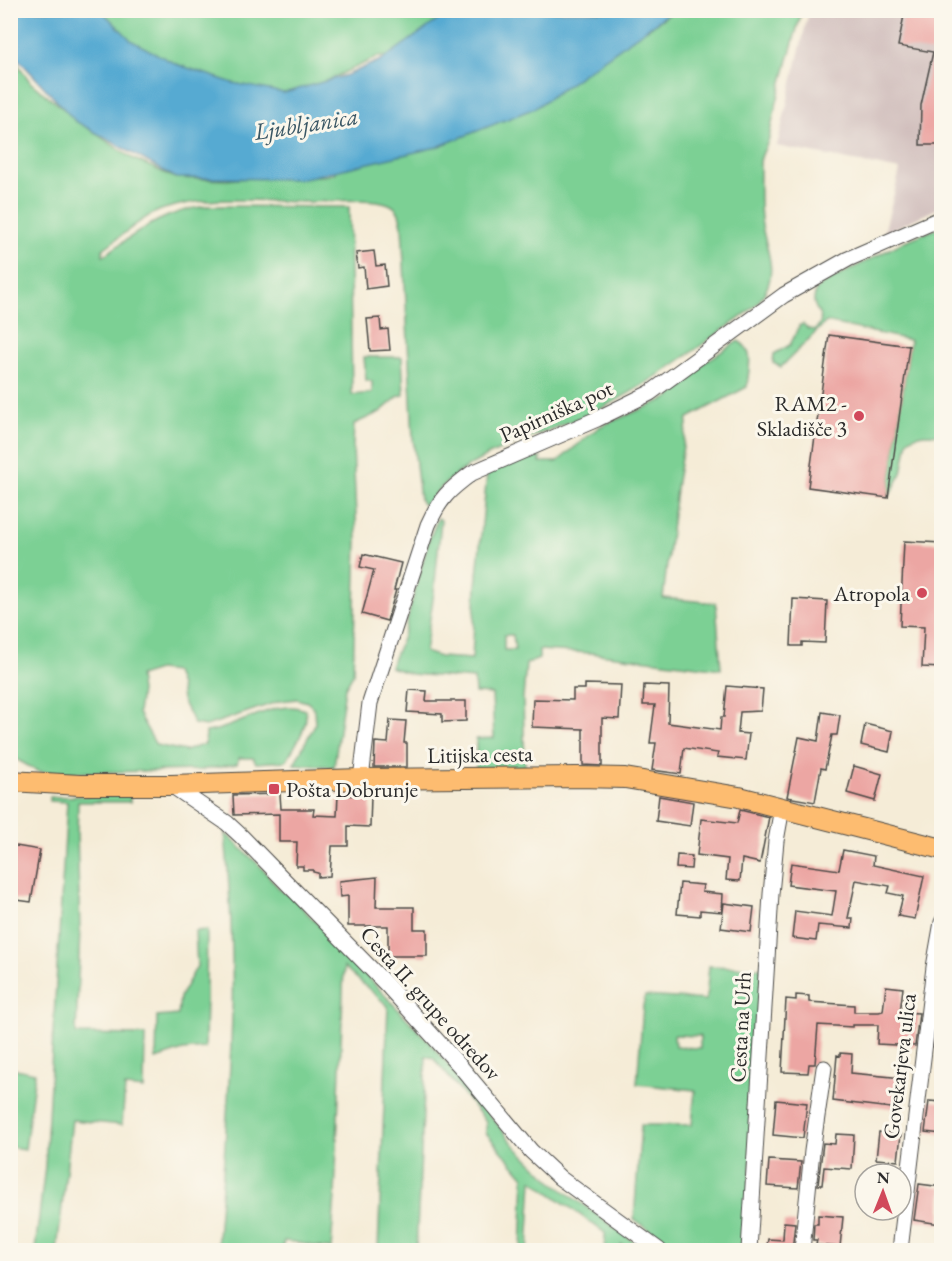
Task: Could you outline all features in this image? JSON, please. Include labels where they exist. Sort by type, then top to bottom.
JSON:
[{"type":"main road","name":"Litijska cesta","points":[[10,780],[80,785],[171,785],[361,779],[625,778],[729,795],[942,849]]},
{"type":"street","name":"Papirniška pot","points":[[361,779],[370,703],[425,534],[438,503],[456,484],[472,473],[597,419],[650,393],[784,295],[848,259],[942,218]]},
{"type":"street","name":"Cesta II. grupe odredov","points":[[171,785],[227,823],[242,836],[386,984],[531,1150],[560,1178],[658,1251]]},
{"type":"street","name":"Cesta na Urh","points":[[749,1251],[771,894],[782,808]]},
{"type":"street","name":"Govekarjeva ulica","points":[[900,1251],[934,967],[942,922]]},
{"type":"street","points":[[802,1251],[812,1151],[824,1068]]},
{"type":"shaded area","points":[[809,11],[941,11],[941,207],[884,233],[900,170],[777,146]]},
{"type":"green space","points":[[98,11],[457,11],[395,56],[378,57],[295,93],[272,94],[205,83],[122,36]]},
{"type":"green space","points":[[674,11],[802,11],[769,138],[760,160],[761,218],[771,274],[765,292],[742,317],[644,384],[600,409],[507,447],[462,470],[427,504],[422,504],[420,500],[413,438],[402,226],[395,208],[382,202],[362,200],[311,202],[218,200],[182,204],[156,212],[103,249],[103,256],[164,218],[207,206],[349,207],[352,395],[372,393],[372,381],[366,380],[364,357],[402,357],[404,395],[399,396],[380,412],[354,424],[357,541],[353,674],[345,688],[334,767],[294,764],[315,724],[314,708],[307,702],[297,699],[280,701],[206,726],[194,724],[182,700],[175,672],[158,670],[139,676],[141,691],[138,713],[156,745],[185,751],[205,744],[206,732],[218,730],[270,710],[294,707],[305,710],[306,716],[300,736],[286,761],[256,763],[253,758],[239,758],[237,764],[200,770],[53,773],[37,771],[16,759],[10,759],[10,53],[31,83],[89,129],[132,158],[175,178],[227,180],[279,175],[322,176],[333,174],[346,162],[614,45],[649,28]]},
{"type":"green space","points":[[941,227],[941,435],[920,435],[908,440],[902,473],[888,498],[910,340],[826,322],[781,367],[773,363],[774,354],[790,345],[800,325],[803,324],[808,329],[815,330],[819,325],[821,318],[814,298],[816,290],[823,284],[905,241]]},
{"type":"green space","points":[[738,341],[744,345],[749,355],[747,387],[688,418],[677,481],[663,598],[716,603],[721,669],[591,653],[539,650],[539,659],[526,664],[523,698],[525,768],[476,771],[476,739],[494,738],[492,694],[475,693],[474,679],[411,674],[390,667],[402,639],[429,540],[438,518],[441,520],[425,652],[440,657],[472,659],[476,586],[487,474],[527,458],[541,458],[540,462],[557,462],[599,427],[668,398],[688,383],[705,362]],"holes":[[[504,635],[513,635],[515,650],[504,650]]]},
{"type":"green space","points":[[130,795],[130,802],[78,802],[80,929],[76,1034],[145,1035],[144,1089],[125,1087],[122,1125],[72,1120],[57,1250],[35,1250],[45,1166],[67,802],[50,801],[50,797]]},
{"type":"green space","points":[[225,833],[259,865],[281,891],[292,897],[431,1044],[516,1147],[552,1182],[645,1250],[634,1250],[621,1244],[620,1250],[605,1250],[605,1233],[532,1180],[528,1250],[521,1250],[524,1177],[486,1133],[486,1121],[433,1058],[426,1056],[416,1250],[378,1250],[388,1006],[344,967],[331,1249],[284,1241],[282,1250],[217,1250],[228,1103],[232,992],[231,924]]},
{"type":"green space","points":[[207,930],[205,1048],[183,1050],[156,1059],[157,1017],[178,1015],[180,997],[197,966],[195,931]]},
{"type":"green space","points":[[709,966],[762,968],[746,1250],[677,1250],[634,1219],[641,1125],[692,1125],[695,1090],[637,1084],[645,996],[706,1000]],"holes":[[[674,1035],[700,1036],[700,1048],[675,1047]]]},
{"type":"green space","points":[[11,1068],[35,1073],[25,1149],[11,1147]]},
{"type":"water","name":"Ljubljanica","points":[[11,10],[102,11],[132,41],[176,64],[233,83],[284,93],[347,75],[383,59],[451,11],[672,11],[535,108],[437,147],[301,179],[176,178],[75,121],[11,51]]},
{"type":"building","points":[[905,10],[942,10],[942,145],[920,145],[921,105],[933,52],[898,46]]},
{"type":"building","points":[[374,251],[376,266],[385,265],[387,286],[366,289],[364,267],[358,268],[356,253]]},
{"type":"building","points":[[380,318],[381,330],[388,329],[390,350],[370,351],[367,319]]},
{"type":"building","name":"RAM2 - Skladišče 3","points":[[829,335],[909,346],[888,498],[808,487]]},
{"type":"building","name":"Atropola","points":[[904,541],[942,543],[942,668],[922,667],[924,627],[900,626]]},
{"type":"building","points":[[363,554],[401,563],[387,621],[362,614],[374,570],[360,567]]},
{"type":"building","points":[[793,599],[827,601],[825,643],[802,642],[802,646],[791,646]]},
{"type":"building","points":[[585,684],[621,685],[619,719],[602,718],[602,766],[583,765],[583,729],[532,727],[533,699],[573,700],[573,689],[585,689]]},
{"type":"building","points":[[644,685],[669,686],[668,723],[720,730],[721,717],[724,717],[727,686],[763,689],[761,711],[740,712],[738,733],[749,734],[746,760],[717,757],[718,753],[684,748],[681,774],[652,770],[656,743],[650,743],[655,705],[643,705]]},
{"type":"building","points":[[409,690],[427,691],[426,701],[466,701],[466,721],[442,722],[442,714],[407,712]]},
{"type":"building","points":[[822,712],[840,715],[837,735],[832,735],[825,769],[821,768],[815,802],[787,797],[799,737],[818,741]]},
{"type":"building","points":[[390,720],[406,721],[404,743],[407,743],[407,767],[374,767],[375,742],[388,743]]},
{"type":"building","points":[[865,724],[893,731],[889,752],[861,745]]},
{"type":"building","points":[[854,766],[882,774],[875,801],[847,793]]},
{"type":"building","points":[[280,794],[281,809],[314,809],[313,815],[337,816],[338,795],[371,796],[370,827],[348,826],[348,846],[332,846],[330,876],[318,877],[318,873],[313,870],[303,870],[303,866],[296,866],[297,842],[279,842],[279,814],[234,815],[233,795]]},
{"type":"building","points":[[659,796],[693,802],[690,826],[656,821]]},
{"type":"building","points":[[740,810],[769,817],[760,863],[742,859],[740,881],[726,880],[728,859],[697,855],[701,819],[737,823]]},
{"type":"building","points":[[10,845],[40,850],[31,902],[10,899]]},
{"type":"building","points":[[843,850],[874,856],[873,865],[924,876],[915,919],[898,916],[903,896],[888,893],[890,886],[856,880],[848,918],[853,918],[852,928],[818,925],[816,941],[792,938],[795,911],[832,916],[836,891],[788,885],[791,863],[839,870]]},
{"type":"building","points":[[677,855],[692,856],[691,869],[676,868]]},
{"type":"building","points":[[377,877],[376,907],[414,907],[414,929],[427,929],[427,956],[388,956],[388,926],[348,926],[348,896],[340,897],[339,881]]},
{"type":"building","points":[[680,883],[703,885],[702,892],[723,894],[722,912],[700,910],[700,916],[677,914]]},
{"type":"building","points":[[724,903],[754,907],[751,932],[721,928]]},
{"type":"building","points":[[886,986],[903,988],[900,1012],[919,1013],[915,1046],[877,1044],[878,1025],[853,1025],[853,1027],[818,1025],[815,1064],[809,1064],[808,1073],[782,1072],[786,999],[796,1000],[796,995],[809,996],[809,1002],[854,1005],[854,1012],[879,1012],[883,1011]]},
{"type":"building","points":[[938,1014],[942,1014],[942,1047],[934,1047]]},
{"type":"building","points":[[840,1053],[852,1054],[851,1073],[903,1078],[899,1109],[833,1101],[837,1055],[840,1056]]},
{"type":"building","points":[[776,1100],[807,1103],[803,1138],[773,1135]]},
{"type":"building","points":[[929,1101],[942,1102],[942,1134],[925,1132]]},
{"type":"building","points":[[879,1132],[901,1134],[898,1161],[876,1159]]},
{"type":"building","points":[[836,1134],[854,1135],[852,1169],[824,1167],[822,1185],[818,1185],[823,1143],[835,1144]]},
{"type":"building","points":[[769,1160],[801,1162],[798,1188],[767,1186]]},
{"type":"building","points":[[919,1184],[942,1187],[940,1224],[914,1220]]},
{"type":"building","points":[[818,1215],[843,1217],[840,1247],[816,1245],[817,1240],[813,1240],[814,1224],[818,1224]]},
{"type":"building","points":[[784,1222],[795,1223],[792,1251],[766,1251],[768,1239],[783,1240]]},
{"type":"place","name":"RAM2 - Skladišče 3","points":[[859,416]]},
{"type":"place","name":"Atropola","points":[[922,593]]},
{"type":"place","name":"Pošta Dobrunje","points":[[274,789]]}]
